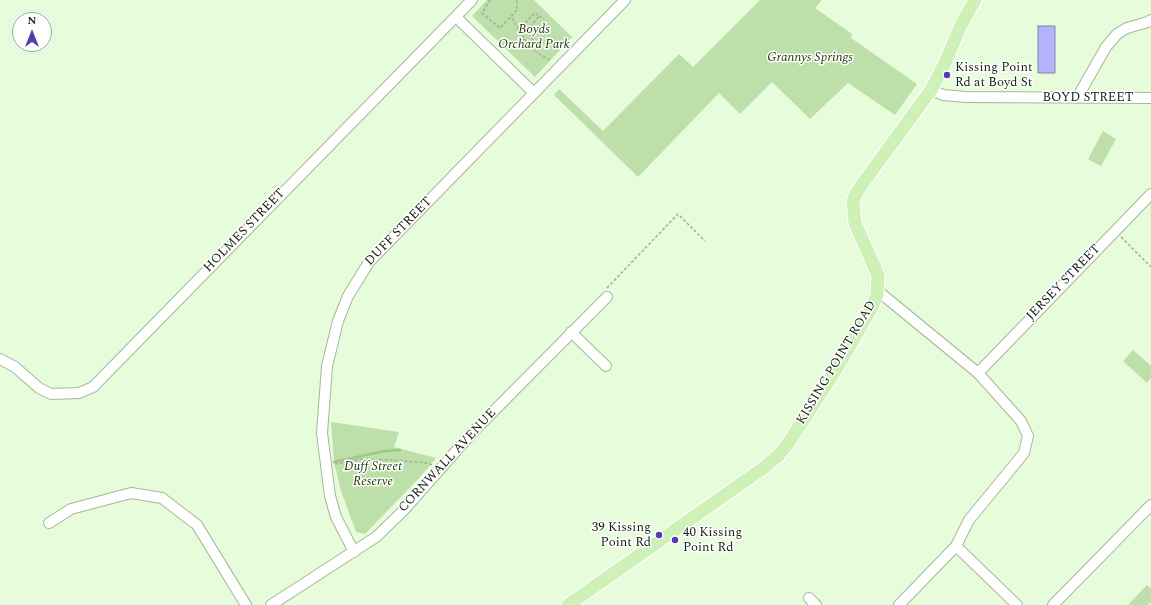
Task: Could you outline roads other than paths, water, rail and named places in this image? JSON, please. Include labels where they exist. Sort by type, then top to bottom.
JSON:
[{"type":"main road","name":"KISSING POINT ROAD","points":[[568,605],[762,469],[778,456],[789,442],[837,368],[872,307],[878,291],[878,275],[855,223],[853,201],[865,179],[930,90],[945,63],[961,25],[975,0]]},
{"type":"street","name":"HOLMES STREET","points":[[0,359],[16,367],[39,388],[52,394],[79,393],[93,387],[472,0]]},
{"type":"street","name":"DUFF STREET","points":[[354,552],[336,518],[330,496],[322,433],[327,366],[338,322],[348,296],[369,262],[625,0]]},
{"type":"street","points":[[456,16],[534,93]]},
{"type":"street","points":[[1077,98],[1106,47],[1117,34],[1126,28],[1151,20]]},
{"type":"street","name":"BOYD STREET","points":[[930,90],[943,95],[966,97],[1151,98]]},
{"type":"street","name":"JERSEY STREET","points":[[978,373],[1151,194]]},
{"type":"street","points":[[878,291],[978,373],[1021,421],[1028,436],[1024,453],[969,520],[956,546],[899,605]]},
{"type":"street","name":"CORNWALL AVENUE","points":[[271,605],[376,537],[404,510],[472,434],[607,297]]},
{"type":"street","points":[[571,332],[606,366]]},
{"type":"street","points":[[48,523],[71,509],[131,493],[162,498],[197,525],[246,605]]},
{"type":"street","points":[[1053,605],[1151,505]]},
{"type":"street","points":[[956,546],[1017,605]]},
{"type":"waterway","points":[[334,462],[385,451],[400,450]]},
{"type":"place","name":"Kissing Point Rd at Boyd St","points":[[947,75]]},
{"type":"place","name":"39 Kissing Point Rd","points":[[659,535]]},
{"type":"place","name":"40 Kissing Point Rd","points":[[675,540]]},
{"type":"park label","name":"Boyds Orchard Park","points":[[534,38]]},
{"type":"park label","name":"Grannys Springs","points":[[810,58]]},
{"type":"park label","name":"Duff Street Reserve","points":[[373,474]]}]
